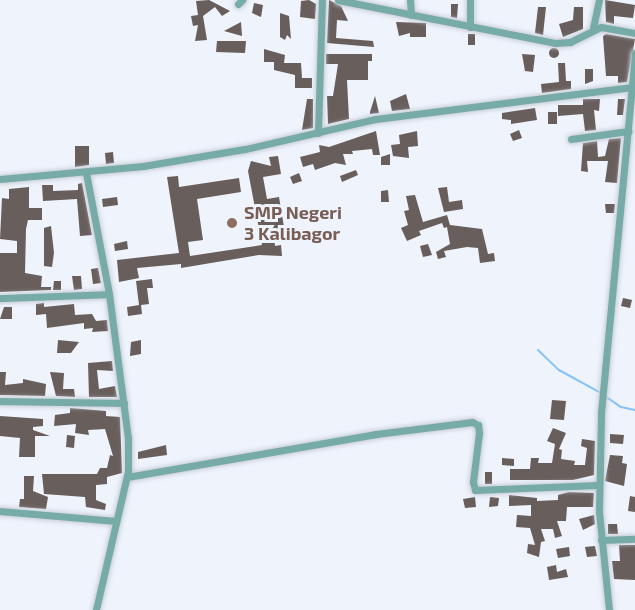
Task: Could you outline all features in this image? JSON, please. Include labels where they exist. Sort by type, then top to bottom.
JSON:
[{"type":"street","points":[[318,133],[322,0]]},
{"type":"street","points":[[338,0],[560,43],[594,28],[635,33]]},
{"type":"street","points":[[410,0],[411,15]]},
{"type":"street","points":[[470,0],[470,27]]},
{"type":"street","points":[[594,28],[599,0]]},
{"type":"street","points":[[609,610],[601,540],[598,485],[601,412],[635,53]]},
{"type":"street","points":[[0,179],[86,173],[224,153],[375,119],[633,87]]},
{"type":"street","points":[[571,139],[628,131]]},
{"type":"street","points":[[86,173],[109,294],[124,403],[127,477],[96,610]]},
{"type":"street","points":[[0,298],[109,294]]},
{"type":"street","points":[[0,401],[124,403]]},
{"type":"street","points":[[127,477],[376,434],[472,422],[478,425],[479,433],[473,482],[475,490],[598,485]]},
{"type":"street","points":[[0,512],[116,521]]},
{"type":"street","points":[[601,540],[635,539]]},
{"type":"building","points":[[209,0],[230,11],[222,16],[215,7],[203,16],[207,40],[195,41],[198,25],[193,26],[191,16],[198,15],[196,1]]},
{"type":"building","points":[[309,0],[316,4],[315,19],[300,17],[301,1]]},
{"type":"building","points":[[329,0],[341,6],[348,21],[337,20],[336,38],[373,41],[374,47],[327,43]]},
{"type":"building","points":[[605,0],[635,5],[633,18],[614,16],[614,24],[606,22]]},
{"type":"building","points":[[254,3],[263,5],[261,17],[252,13]]},
{"type":"building","points":[[451,4],[458,4],[457,18],[451,17]]},
{"type":"building","points":[[538,7],[546,7],[543,35],[535,33]]},
{"type":"building","points":[[574,7],[583,7],[583,29],[563,37],[559,24],[573,20]]},
{"type":"building","points":[[280,13],[289,16],[291,39],[287,35],[285,40],[280,37]]},
{"type":"building","points":[[241,22],[242,36],[224,31]]},
{"type":"building","points":[[396,22],[426,23],[426,37],[410,37],[410,33],[399,36]]},
{"type":"building","points":[[468,34],[475,34],[475,45],[468,45]]},
{"type":"building","points":[[606,34],[635,39],[627,82],[618,83],[618,76],[606,76],[603,36]]},
{"type":"building","points":[[217,41],[246,41],[245,53],[216,52]]},
{"type":"building","points":[[554,48],[559,53],[554,58],[549,53]]},
{"type":"building","points":[[264,49],[285,55],[284,63],[301,63],[302,78],[312,78],[312,88],[295,88],[295,75],[274,70],[274,62],[264,62]]},
{"type":"building","points":[[326,54],[372,54],[372,61],[368,61],[368,80],[347,80],[349,119],[328,124],[327,96],[333,96],[338,64],[326,64]]},
{"type":"building","points":[[522,54],[535,55],[533,72],[525,71]]},
{"type":"building","points":[[558,63],[565,63],[566,81],[571,81],[571,89],[542,93],[541,84],[559,82]]},
{"type":"building","points":[[585,69],[593,69],[593,81],[585,84]]},
{"type":"building","points":[[406,94],[410,109],[392,111],[390,101]]},
{"type":"building","points":[[375,96],[379,113],[370,114],[370,112]]},
{"type":"building","points":[[307,99],[313,99],[313,128],[302,130]]},
{"type":"building","points":[[583,99],[600,99],[599,111],[594,110],[596,130],[585,131],[583,114],[558,116],[558,105],[583,105]]},
{"type":"building","points":[[618,99],[625,99],[623,115],[617,115]]},
{"type":"building","points":[[535,108],[537,120],[511,124],[511,120],[502,119],[502,113]]},
{"type":"building","points":[[548,112],[557,112],[557,124],[548,124]]},
{"type":"building","points":[[519,130],[522,138],[513,141],[510,134]]},
{"type":"building","points":[[376,131],[380,155],[373,155],[372,149],[352,151],[353,154],[343,154],[346,165],[335,163],[315,170],[313,164],[303,167],[300,157],[320,152],[319,145],[329,147]]},
{"type":"building","points":[[417,131],[418,146],[408,147],[409,158],[393,156],[391,145],[400,144],[399,135]]},
{"type":"building","points":[[621,138],[617,183],[605,182],[608,161],[587,161],[588,172],[581,171],[583,143],[597,141],[598,157],[605,156],[609,139]]},
{"type":"building","points":[[75,146],[89,146],[89,165],[75,167]]},
{"type":"building","points":[[113,152],[114,163],[106,164],[105,153]]},
{"type":"building","points":[[390,154],[390,165],[381,165],[381,157]]},
{"type":"building","points":[[278,156],[281,174],[263,177],[267,199],[279,197],[285,233],[274,234],[275,246],[281,245],[282,256],[259,255],[181,268],[181,264],[137,268],[139,278],[119,282],[117,260],[179,253],[167,177],[178,176],[179,187],[239,178],[241,192],[197,199],[203,240],[188,242],[190,256],[262,245],[248,171],[251,161],[271,166],[269,157]]},
{"type":"building","points":[[356,170],[358,175],[342,182],[340,176]]},
{"type":"building","points":[[299,173],[302,181],[293,184],[290,177]]},
{"type":"building","points":[[82,183],[92,235],[80,236],[77,199],[43,201],[42,185],[53,185],[53,191],[78,190],[78,184]]},
{"type":"building","points":[[29,187],[29,208],[42,208],[42,220],[28,220],[25,273],[42,276],[41,287],[51,287],[51,290],[0,292],[0,253],[17,253],[17,241],[0,239],[2,198],[9,199],[9,189]]},
{"type":"building","points":[[447,187],[449,202],[462,200],[463,209],[444,212],[438,188]]},
{"type":"building","points":[[388,190],[389,202],[381,202],[381,191]]},
{"type":"building","points":[[415,195],[423,222],[447,215],[450,225],[482,229],[488,254],[494,253],[495,261],[480,263],[478,248],[467,247],[444,251],[446,257],[438,259],[436,252],[450,244],[447,227],[444,228],[442,223],[419,231],[421,235],[407,241],[401,228],[408,225],[404,211],[409,210],[406,196]]},
{"type":"building","points":[[117,197],[118,205],[103,207],[102,199]]},
{"type":"building","points":[[605,204],[615,204],[614,213],[606,213]]},
{"type":"building","points":[[51,226],[54,253],[52,267],[44,266],[44,228]]},
{"type":"building","points":[[127,241],[128,249],[115,251],[114,244]]},
{"type":"building","points":[[428,244],[432,255],[423,257],[420,246]]},
{"type":"building","points":[[98,268],[101,283],[93,284],[91,269]]},
{"type":"building","points":[[72,276],[81,276],[82,289],[74,290]]},
{"type":"building","points":[[152,279],[153,288],[147,288],[149,304],[141,305],[142,314],[128,316],[127,307],[139,305],[136,281]]},
{"type":"building","points":[[54,281],[61,281],[61,290],[53,290]]},
{"type":"building","points":[[623,298],[632,300],[630,308],[621,306]]},
{"type":"building","points":[[44,303],[44,307],[74,304],[75,315],[92,314],[96,321],[107,320],[108,331],[92,332],[93,328],[84,329],[84,323],[47,328],[46,314],[36,315],[36,304]]},
{"type":"building","points":[[4,307],[12,307],[12,319],[0,319]]},
{"type":"building","points":[[58,340],[79,342],[71,353],[57,353]]},
{"type":"building","points":[[141,340],[141,354],[130,356],[131,342]]},
{"type":"building","points":[[112,361],[113,371],[97,370],[99,389],[115,386],[117,397],[89,397],[88,363]]},
{"type":"building","points":[[0,372],[6,372],[5,385],[23,383],[23,379],[46,384],[45,396],[0,395]]},
{"type":"building","points":[[50,372],[64,373],[63,389],[74,389],[75,397],[56,396]]},
{"type":"building","points":[[552,400],[566,401],[564,420],[550,419]]},
{"type":"building","points":[[70,408],[106,411],[106,416],[120,417],[122,473],[107,477],[107,484],[96,485],[96,500],[106,504],[105,510],[86,507],[85,497],[44,494],[42,474],[97,474],[100,468],[107,468],[110,455],[113,456],[105,429],[88,430],[89,435],[75,433],[76,424],[54,426],[55,415],[70,413]]},
{"type":"building","points":[[0,416],[43,419],[43,426],[33,427],[33,430],[50,436],[35,436],[35,457],[19,457],[20,438],[0,436]]},
{"type":"building","points":[[553,428],[566,433],[559,449],[562,450],[561,459],[575,461],[574,465],[585,465],[587,448],[581,446],[582,439],[595,441],[594,475],[573,480],[510,480],[510,469],[530,469],[531,458],[539,458],[538,463],[552,463],[555,444],[547,441]]},
{"type":"building","points":[[610,434],[624,435],[623,444],[610,443]]},
{"type":"building","points":[[67,435],[75,436],[74,448],[66,447]]},
{"type":"building","points":[[166,445],[167,455],[138,459],[138,452]]},
{"type":"building","points":[[610,455],[623,456],[622,463],[627,464],[624,486],[605,481]]},
{"type":"building","points":[[502,458],[514,459],[514,466],[502,465]]},
{"type":"building","points":[[485,472],[492,472],[492,484],[485,484]]},
{"type":"building","points":[[24,476],[34,476],[33,491],[48,497],[46,509],[19,507],[20,499],[24,499]]},
{"type":"building","points":[[569,492],[594,493],[593,507],[567,507],[566,521],[557,521],[562,536],[555,538],[553,529],[541,529],[545,541],[541,542],[539,557],[527,553],[528,544],[535,545],[530,528],[516,527],[517,515],[531,516],[531,505],[509,506],[509,495],[537,498],[537,501],[558,500],[558,495]]},
{"type":"building","points":[[630,496],[635,497],[635,512],[628,511]]},
{"type":"building","points":[[475,497],[476,507],[465,508],[463,499]]},
{"type":"building","points":[[490,497],[499,498],[498,506],[489,507]]},
{"type":"building","points":[[594,515],[595,524],[583,530],[579,519]]},
{"type":"building","points":[[608,524],[617,524],[618,534],[608,534]]},
{"type":"building","points":[[619,545],[635,545],[635,580],[614,579],[612,561],[620,561]]},
{"type":"building","points":[[595,546],[597,556],[587,557],[585,547]]},
{"type":"building","points":[[569,547],[570,556],[558,558],[556,549]]},
{"type":"building","points":[[556,565],[557,572],[566,569],[568,577],[549,580],[547,567]]},
{"type":"waterway","points":[[538,350],[559,370],[601,393]]},
{"type":"waterway","points":[[605,396],[621,407],[635,410]]},
{"type":"place","name":"SMP Negeri 3 Kalibagor","points":[[232,223]]}]
